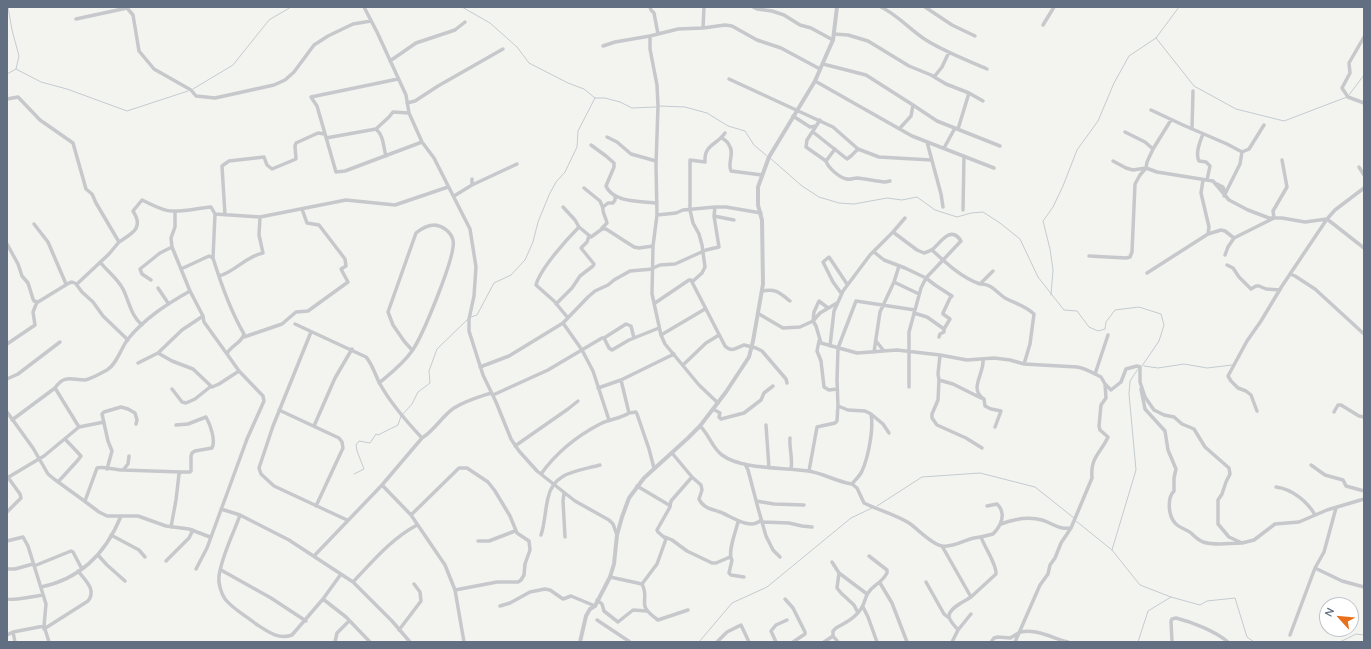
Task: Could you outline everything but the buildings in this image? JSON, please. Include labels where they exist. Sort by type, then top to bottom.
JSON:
[{"type":"street","points":[[364,7],[406,95],[409,113],[422,142],[434,158],[470,229],[473,241],[476,277],[468,325],[469,331],[480,367],[515,446],[527,461],[564,493],[581,505],[603,516],[613,524],[617,535]]},
{"type":"street","points":[[650,7],[654,13],[658,34]]},
{"type":"street","points":[[703,28],[704,7]]},
{"type":"street","points":[[753,7],[784,15],[800,25],[811,28],[833,40]]},
{"type":"street","points":[[580,642],[586,616],[590,609],[595,606],[610,577],[614,564],[620,521],[629,498],[636,486],[700,426],[714,409],[744,366],[752,347],[762,292],[762,220],[758,187],[769,157],[796,110],[815,81],[823,64],[833,40],[837,7]]},
{"type":"street","points":[[881,7],[894,15],[926,40],[987,69]]},
{"type":"street","points":[[925,7],[952,25],[975,36]]},
{"type":"street","points":[[1043,25],[1054,7]]},
{"type":"street","points":[[76,19],[127,8],[133,15],[139,51],[154,69],[192,90],[196,96],[215,98],[274,85],[285,80],[294,72],[314,45],[328,36],[353,24],[371,21]]},
{"type":"street","points":[[390,61],[416,44],[455,30],[465,22]]},
{"type":"street","points":[[603,46],[615,42],[678,29],[725,25],[732,26],[757,40],[781,48],[820,69]]},
{"type":"street","points":[[834,34],[848,35],[868,41],[909,66],[946,84],[969,93],[983,101]]},
{"type":"street","points":[[650,36],[658,94],[656,161],[657,215],[653,246],[652,294],[659,328],[665,344],[699,385],[718,403]]},
{"type":"street","points":[[1364,37],[1349,62],[1350,73],[1342,88],[1348,97],[1364,103]]},
{"type":"street","points":[[407,103],[415,101],[438,86],[503,49]]},
{"type":"street","points":[[934,77],[942,67],[949,52]]},
{"type":"street","points":[[823,64],[866,75],[937,121],[1000,146]]},
{"type":"street","points":[[398,79],[311,97],[317,106],[336,172],[345,171],[422,142]]},
{"type":"street","points":[[729,79],[833,127],[858,149],[879,157],[931,160]]},
{"type":"street","points":[[815,81],[912,136],[994,168]]},
{"type":"street","points":[[1192,129],[1194,91]]},
{"type":"street","points":[[944,148],[956,128],[969,93]]},
{"type":"street","points":[[7,99],[18,97],[40,120],[73,143],[86,189],[92,194],[119,242]]},
{"type":"street","points":[[900,128],[911,116],[913,105]]},
{"type":"street","points":[[1151,110],[1242,152],[1249,150],[1264,125]]},
{"type":"street","points":[[225,215],[222,166],[229,161],[264,157],[267,165],[272,169],[296,159],[296,143],[318,133],[325,136],[376,129],[390,117],[393,112],[409,113]]},
{"type":"street","points":[[793,116],[810,127],[816,126]]},
{"type":"street","points":[[820,120],[807,140],[806,147],[826,161],[830,167],[845,179],[849,180],[855,178],[883,182],[890,181]]},
{"type":"street","points":[[1089,256],[1130,257],[1132,252],[1135,184],[1146,168],[1153,149],[1171,120]]},
{"type":"street","points":[[376,129],[384,142],[386,156]]},
{"type":"street","points":[[813,132],[847,159],[858,149]]},
{"type":"street","points":[[1125,132],[1145,142],[1153,149]]},
{"type":"street","points":[[692,282],[702,273],[705,267],[704,252],[699,234],[692,220],[690,210],[690,160],[705,162],[706,150],[725,134]]},
{"type":"street","points":[[1203,134],[1198,146],[1197,160],[1209,164],[1201,193],[1209,227],[1208,234]]},
{"type":"street","points":[[607,137],[617,142],[631,154],[656,161]]},
{"type":"street","points":[[722,138],[732,150],[729,167],[731,171],[762,175]]},
{"type":"street","points":[[927,142],[943,207]]},
{"type":"street","points":[[591,145],[614,164],[606,186],[615,197],[630,201],[656,203]]},
{"type":"street","points":[[826,161],[835,149]]},
{"type":"street","points":[[1225,194],[1240,164],[1242,152]]},
{"type":"street","points":[[963,210],[964,156]]},
{"type":"street","points":[[1274,218],[1273,211],[1287,187],[1282,160]]},
{"type":"street","points":[[1113,161],[1133,170],[1146,168],[1157,172],[1216,183],[1228,200],[1269,218],[1282,218],[1305,222],[1327,219],[1364,248]]},
{"type":"street","points":[[454,196],[472,185],[517,164]]},
{"type":"street","points":[[1359,167],[1364,175]]},
{"type":"street","points":[[472,179],[472,185]]},
{"type":"street","points":[[215,214],[260,217],[346,200],[395,205],[448,187]]},
{"type":"street","points":[[563,207],[576,220],[579,227],[591,238],[607,223],[601,203],[584,188]]},
{"type":"street","points":[[1257,411],[1251,395],[1238,388],[1228,376],[1247,341],[1327,219],[1334,210],[1364,188]]},
{"type":"street","points":[[603,209],[603,207],[608,203],[613,203],[616,200],[615,197]]},
{"type":"street","points":[[76,284],[119,242],[138,228],[139,222],[133,211],[142,200],[159,208],[171,211],[211,207],[215,214],[213,258],[231,310],[244,334],[244,337]]},
{"type":"street","points":[[657,215],[683,210],[714,207],[726,207],[761,213]]},
{"type":"street","points":[[480,367],[502,360],[564,323],[595,291],[608,285],[630,271],[652,269],[660,265],[675,264],[719,247],[714,207]]},
{"type":"street","points":[[227,354],[231,348],[244,337],[282,324],[296,312],[308,311],[348,282],[341,269],[346,266],[345,259],[319,225],[307,223],[302,209]]},
{"type":"street","points":[[175,211],[175,227],[171,238],[172,247],[190,291],[203,316],[204,322],[239,371],[263,396],[264,401],[247,439],[207,548],[196,570]]},
{"type":"street","points":[[714,216],[734,220]]},
{"type":"street","points":[[219,276],[225,275],[258,254],[263,254],[259,235],[260,217]]},
{"type":"street","points":[[830,346],[834,307],[841,293],[874,252],[906,218]]},
{"type":"street","points":[[1225,255],[1234,238],[1274,218]]},
{"type":"street","points":[[34,224],[48,242],[66,284]]},
{"type":"street","points":[[379,383],[396,370],[412,350],[422,332],[433,306],[454,246],[451,234],[443,227],[425,227],[416,233],[388,312],[393,325],[412,350]]},
{"type":"street","points":[[568,318],[536,285],[537,280],[547,264],[579,227]]},
{"type":"street","points":[[602,228],[606,228],[634,247],[639,248],[653,246]]},
{"type":"street","points":[[1147,273],[1208,234],[1221,230],[1225,231],[1234,238]]},
{"type":"street","points":[[893,232],[920,252],[932,250],[941,239],[953,234],[956,235],[961,241],[926,278],[919,294],[909,332],[909,387]]},
{"type":"street","points":[[556,304],[572,288],[580,276],[594,264],[581,248],[587,242],[589,236]]},
{"type":"street","points":[[7,244],[18,264],[22,276],[28,283],[33,299],[37,302]]},
{"type":"street","points":[[150,280],[142,274],[140,269],[160,253],[172,247]]},
{"type":"street","points":[[932,250],[961,274],[980,284],[988,285],[1007,299],[1025,306],[1034,314],[1030,344],[1024,364]]},
{"type":"street","points":[[874,252],[884,260],[926,278],[935,286],[952,296],[943,313],[950,319],[944,329],[944,332],[940,334],[939,337]]},
{"type":"street","points":[[181,269],[209,256],[213,258]]},
{"type":"street","points":[[841,293],[823,262],[829,257],[847,284]]},
{"type":"street","points":[[100,262],[122,287],[137,322],[142,325]]},
{"type":"street","points":[[1227,265],[1233,268],[1239,278],[1251,288],[1259,286],[1266,289],[1280,290]]},
{"type":"street","points":[[874,352],[879,317],[899,266]]},
{"type":"street","points":[[980,284],[993,271]]},
{"type":"street","points":[[1290,274],[1315,290],[1364,334]]},
{"type":"street","points":[[654,303],[690,280],[692,280],[692,282]]},
{"type":"street","points":[[37,302],[40,302],[66,284],[72,282],[76,284],[93,302],[103,316],[128,340]]},
{"type":"street","points":[[692,282],[726,346],[732,351],[744,345],[762,351],[786,379],[787,383]]},
{"type":"street","points":[[894,282],[919,294]]},
{"type":"street","points":[[158,288],[168,303]]},
{"type":"street","points":[[762,292],[769,290],[776,291],[790,301]]},
{"type":"street","points":[[12,420],[55,388],[59,382],[74,378],[86,380],[109,368],[128,340],[142,325],[168,303],[190,291]]},
{"type":"street","points":[[812,321],[819,300],[828,308]]},
{"type":"street","points":[[809,471],[817,427],[835,423],[837,420],[838,348],[856,301],[914,312],[927,317],[944,329]]},
{"type":"street","points":[[7,344],[35,325],[33,312],[37,302]]},
{"type":"street","points":[[759,314],[783,328],[800,327],[812,321],[828,308],[834,307]]},
{"type":"street","points":[[661,335],[705,309]]},
{"type":"street","points":[[138,363],[158,353],[182,330],[203,316]]},
{"type":"street","points":[[812,321],[816,326],[819,341],[818,351],[821,361],[824,386],[829,390],[837,389]]},
{"type":"street","points":[[564,323],[582,350],[593,371],[609,420]]},
{"type":"street","points":[[295,324],[352,349],[370,360],[379,383],[397,411],[422,438]]},
{"type":"street","points":[[314,556],[382,485],[422,438],[454,408],[474,399],[492,394],[548,370],[626,324],[632,326],[634,338]]},
{"type":"street","points":[[604,338],[609,348],[612,350],[634,338],[659,328]]},
{"type":"street","points":[[311,332],[279,410],[259,468],[261,474],[274,486],[347,520]]},
{"type":"street","points":[[683,365],[706,344],[719,335]]},
{"type":"street","points":[[1095,374],[1108,335]]},
{"type":"street","points":[[819,341],[821,344],[857,353],[884,350],[910,350],[967,360],[983,360],[991,358],[1024,364],[1085,368],[1101,376],[1105,384],[1111,390],[1121,382],[1126,369],[1137,366],[1140,367],[1142,400],[1145,409],[1165,431],[1168,450],[1176,469],[1174,491],[1171,494],[1170,501],[1170,514],[1175,523],[1190,532],[1198,540],[1205,543],[1242,543],[1254,540],[1275,524],[1296,523],[1315,515],[1364,499]]},
{"type":"street","points":[[876,341],[884,350]]},
{"type":"street","points":[[7,380],[18,374],[60,342]]},
{"type":"street","points":[[314,426],[335,378],[352,349]]},
{"type":"street","points":[[158,353],[172,361],[193,369],[210,387]]},
{"type":"street","points":[[598,388],[621,380],[674,354]]},
{"type":"street","points":[[940,355],[938,400],[932,414],[932,418],[937,425],[966,438],[982,448]]},
{"type":"street","points":[[983,360],[983,366],[976,385],[977,392],[984,399],[985,406],[1001,412],[995,427]]},
{"type":"street","points":[[172,389],[182,402],[186,403],[195,399],[210,387],[214,387],[239,371]]},
{"type":"street","points":[[621,380],[629,413]]},
{"type":"street","points":[[940,380],[982,398]]},
{"type":"street","points":[[1015,642],[1040,585],[1048,574],[1050,565],[1055,558],[1061,543],[1071,528],[1092,478],[1091,471],[1095,459],[1108,437],[1100,430],[1099,426],[1101,405],[1106,398],[1105,384]]},
{"type":"street","points":[[714,409],[720,414],[721,419],[744,413],[761,400],[766,391],[774,386]]},
{"type":"street","points":[[1141,386],[1146,399],[1154,410],[1164,415],[1174,417],[1182,424],[1194,429],[1205,447],[1229,468],[1230,474],[1218,500],[1218,524],[1229,537],[1242,543]]},
{"type":"street","points":[[55,388],[79,427]]},
{"type":"street","points":[[515,446],[578,401]]},
{"type":"street","points":[[838,404],[848,410],[865,411],[871,414],[883,424],[889,433]]},
{"type":"street","points":[[1334,412],[1338,406],[1341,405],[1359,416],[1364,417]]},
{"type":"street","points":[[108,468],[112,451],[102,416],[103,413],[121,407],[128,409],[135,413],[137,420],[136,424]]},
{"type":"street","points":[[279,410],[339,438],[342,442],[343,448],[316,506]]},
{"type":"street","points":[[7,412],[33,448],[48,474],[103,515],[138,516],[157,524],[193,530],[210,537]]},
{"type":"street","points":[[541,474],[556,456],[577,438],[609,420],[636,412],[654,468]]},
{"type":"street","points":[[852,484],[862,472],[864,466],[872,433],[873,423],[871,414]]},
{"type":"street","points":[[85,501],[97,468],[102,466],[123,470],[192,471],[191,454],[212,448],[214,444],[211,428],[206,417],[188,424],[176,425]]},
{"type":"street","points":[[7,512],[21,498],[20,494],[7,477],[44,456],[79,427],[104,422]]},
{"type":"street","points":[[766,425],[769,445],[769,468]]},
{"type":"street","points":[[700,426],[723,456],[745,464],[769,468],[809,471],[852,484],[857,488],[864,503],[901,519],[942,546],[971,597]]},
{"type":"street","points":[[790,438],[792,461],[791,469]]},
{"type":"street","points":[[58,482],[80,456],[65,439]]},
{"type":"street","points":[[672,453],[702,487],[699,497],[700,502],[712,510],[720,512],[738,522],[789,522],[812,527]]},
{"type":"street","points":[[123,470],[128,464],[129,456]]},
{"type":"street","points":[[745,464],[771,546],[780,557]]},
{"type":"street","points":[[541,535],[544,528],[548,496],[559,478],[564,475],[600,465]]},
{"type":"street","points":[[1311,465],[1325,475],[1343,480],[1346,486],[1364,491]]},
{"type":"street","points":[[411,515],[459,468],[467,468],[483,479],[495,491],[510,516],[515,531],[529,541],[530,550],[525,564],[524,575],[518,582],[497,582],[455,590]]},
{"type":"street","points":[[171,527],[176,500],[178,477],[181,472]]},
{"type":"street","points":[[692,477],[677,494],[657,530],[664,537],[672,540],[687,551],[712,562],[716,563],[730,557]]},
{"type":"street","points":[[382,485],[411,515],[445,565],[455,590],[464,642]]},
{"type":"street","points":[[636,486],[670,505]]},
{"type":"street","points":[[1276,487],[1284,488],[1305,500],[1315,515]]},
{"type":"street","points":[[564,493],[565,537]]},
{"type":"street","points":[[756,501],[774,504],[804,505]]},
{"type":"street","points":[[942,546],[953,545],[993,534],[1001,524],[1002,518],[998,505],[993,504],[987,506]]},
{"type":"street","points":[[221,508],[240,515],[289,540],[353,582],[410,642]]},
{"type":"street","points":[[1290,634],[1315,568],[1324,552],[1336,508]]},
{"type":"street","points":[[240,515],[219,577],[222,594],[226,600],[239,612],[263,629],[277,636],[287,637],[292,635],[306,621],[341,574]]},
{"type":"street","points":[[41,587],[61,582],[93,561],[111,535],[121,516]]},
{"type":"street","points":[[1001,524],[1020,518],[1030,518],[1041,520],[1064,529],[1071,528]]},
{"type":"street","points":[[613,524],[620,521]]},
{"type":"street","points":[[738,522],[730,557],[732,560],[730,574],[744,577]]},
{"type":"street","points":[[353,582],[402,533],[417,525]]},
{"type":"street","points":[[166,561],[189,538],[193,530]]},
{"type":"street","points":[[478,541],[489,541],[515,531]]},
{"type":"street","points":[[111,535],[139,550],[145,557]]},
{"type":"street","points":[[7,541],[22,537],[24,538],[46,604],[44,628],[49,642]]},
{"type":"street","points":[[664,537],[666,540],[657,564],[642,584],[644,606],[656,619],[660,620],[688,610]]},
{"type":"street","points":[[949,618],[951,612],[957,606],[971,597],[996,574],[996,569],[981,537]]},
{"type":"street","points":[[7,569],[15,569],[33,565],[71,551],[73,552],[80,570],[92,589],[91,598],[88,601],[44,628],[13,632],[7,635]]},
{"type":"street","points":[[98,555],[107,565],[126,581]]},
{"type":"street","points":[[838,642],[833,636],[833,631],[858,613],[863,607],[866,594],[880,583],[887,573],[887,570],[869,556]]},
{"type":"street","points":[[832,562],[839,573],[866,594]]},
{"type":"street","points":[[1315,568],[1342,581],[1364,587]]},
{"type":"street","points":[[221,570],[271,598],[306,621]]},
{"type":"street","points":[[839,573],[837,588],[841,594],[854,606],[858,613]]},
{"type":"street","points":[[610,577],[642,584]]},
{"type":"street","points":[[926,582],[944,614],[958,630]]},
{"type":"street","points":[[880,583],[892,603],[906,642]]},
{"type":"street","points":[[399,630],[421,600],[420,592],[414,584]]},
{"type":"street","points":[[500,606],[510,603],[530,592],[545,589],[550,590],[563,599],[571,596],[595,606]]},
{"type":"street","points":[[7,599],[14,600],[43,595]]},
{"type":"street","points":[[785,598],[793,608],[805,632],[805,634],[793,642]]},
{"type":"street","points":[[323,599],[346,617],[370,642]]},
{"type":"street","points":[[597,600],[602,604],[604,611],[618,622],[631,611],[647,611]]},
{"type":"street","points":[[640,611],[644,606]]},
{"type":"street","points":[[863,607],[877,642]]},
{"type":"street","points":[[952,642],[958,630],[971,614]]},
{"type":"street","points":[[1172,642],[1170,622],[1172,619],[1176,618],[1212,631],[1228,642]]},
{"type":"street","points":[[597,620],[630,642]]},
{"type":"street","points":[[776,642],[771,631],[776,625],[787,620]]},
{"type":"street","points":[[335,642],[338,633],[349,621]]},
{"type":"street","points":[[717,642],[727,632],[741,625],[749,642]]},
{"type":"street","points":[[991,642],[998,636],[1010,638],[1020,632],[1032,631],[1068,642]]},
{"type":"street","points":[[13,632],[15,642]]},
{"type":"street","points":[[824,642],[833,636]]},
{"type":"waterway","points":[[8,7],[19,56],[16,69]]},
{"type":"waterway","points":[[193,89],[233,65],[269,20],[291,7]]},
{"type":"waterway","points":[[462,7],[490,23],[517,47],[529,63],[568,83],[584,89],[595,98],[605,98],[620,102],[632,108],[656,107]]},
{"type":"waterway","points":[[1051,295],[1053,270],[1050,249],[1043,221],[1053,207],[1077,150],[1098,121],[1114,83],[1129,56],[1156,38],[1179,7]]},
{"type":"waterway","points":[[1156,38],[1194,86],[1236,109],[1284,121],[1347,97]]},
{"type":"waterway","points":[[7,74],[16,69],[41,82],[67,89],[127,111],[188,91]]},
{"type":"waterway","points":[[1349,95],[1364,75]]},
{"type":"waterway","points":[[471,317],[477,315],[494,283],[511,275],[525,260],[533,242],[538,222],[549,195],[556,182],[565,172],[577,147],[578,131],[595,98]]},
{"type":"waterway","points":[[659,106],[685,107],[707,113],[728,126],[745,131],[754,145],[767,156]]},
{"type":"waterway","points":[[770,158],[802,186],[819,197],[839,203],[854,204],[887,198],[902,200],[917,197],[935,210],[957,217],[971,213],[983,212],[1020,239],[1038,277],[1064,310],[1077,311],[1089,327],[1098,331],[1105,329],[1106,322],[1115,310],[1139,307],[1161,314],[1164,325],[1159,341],[1142,366]]},
{"type":"waterway","points":[[403,414],[412,404],[418,392],[430,383],[429,371],[437,349],[468,319]]},
{"type":"waterway","points":[[1144,366],[1158,368],[1184,364],[1207,368],[1232,365]]},
{"type":"waterway","points":[[1112,550],[1136,470],[1129,394],[1130,381],[1138,369]]},
{"type":"waterway","points":[[354,474],[364,469],[357,451],[356,445],[359,441],[370,443],[376,434],[378,435],[398,425],[401,416]]},
{"type":"waterway","points":[[877,506],[922,477],[980,473],[1035,487],[1074,518]]},
{"type":"waterway","points":[[699,642],[732,603],[767,587],[851,518],[872,508]]},
{"type":"waterway","points":[[1076,521],[1112,550],[1140,585],[1171,597],[1200,605],[1207,601],[1235,598],[1247,637],[1254,642]]},
{"type":"waterway","points":[[1138,642],[1148,611],[1171,597]]},
{"type":"waterway","points":[[1340,642],[1356,634],[1364,635]]}]
